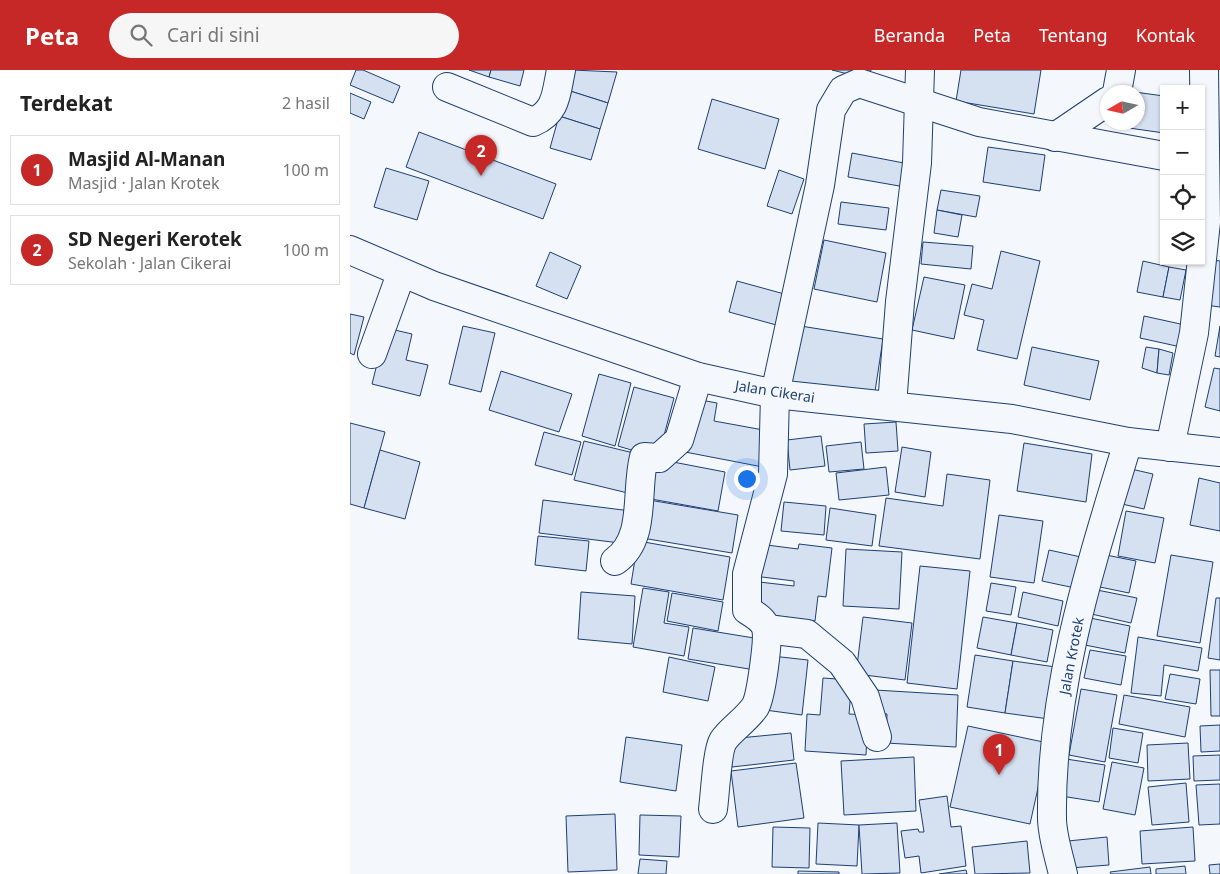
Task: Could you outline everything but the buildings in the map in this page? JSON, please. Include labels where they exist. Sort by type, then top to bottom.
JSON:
[{"type":"street","points":[[447,87],[533,122],[545,117],[552,108],[561,70]]},
{"type":"street","points":[[892,405],[900,302],[917,163],[920,70]]},
{"type":"street","points":[[1118,85],[1121,70]]},
{"type":"street","points":[[1203,130],[1204,70]]},
{"type":"street","points":[[713,809],[723,741],[746,719],[756,705],[766,656],[766,629],[759,617],[747,610],[747,574],[752,548],[773,474],[775,394],[820,185],[831,110],[843,90],[859,83],[920,102],[945,113],[978,122],[1160,155]]},
{"type":"street","points":[[1055,137],[1100,106]]},
{"type":"street","points":[[1170,447],[1194,333],[1206,222],[1204,175]]},
{"type":"street","name":"Jalan Cikerai","points":[[350,250],[401,274],[698,377],[775,394],[1012,419],[1128,442],[1220,452]]},
{"type":"street","points":[[372,354],[401,274]]},
{"type":"street","points":[[615,561],[627,553],[636,529],[644,457],[659,458],[679,440],[698,377]]},
{"type":"street","name":"Jalan Krotek","points":[[1062,874],[1052,820],[1054,754],[1069,651],[1097,544],[1128,442]]},
{"type":"street","points":[[766,629],[808,634],[842,663],[865,697],[876,737]]},
{"type":"place","name":"SD Negeri Kerotek","points":[[481,176]]},
{"type":"place","name":"Masjid Al-Manan","points":[[999,775]]}]
